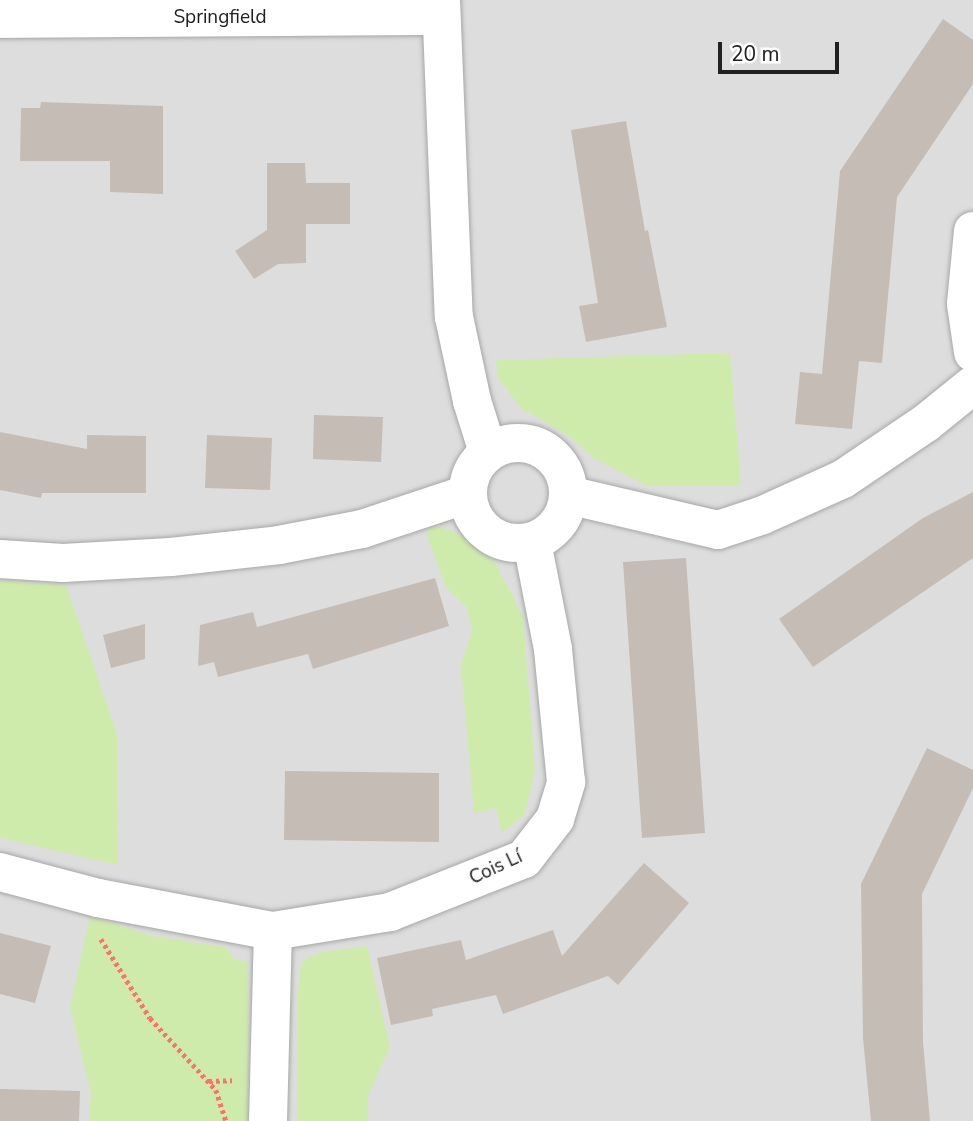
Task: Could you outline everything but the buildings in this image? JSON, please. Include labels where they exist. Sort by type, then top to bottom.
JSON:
[{"type":"street","name":"Springfield","points":[[0,19],[440,8]]},
{"type":"street","points":[[440,8],[454,317],[472,401],[488,452]]},
{"type":"street","points":[[973,231],[966,304],[973,352]]},
{"type":"street","points":[[568,495],[718,530],[764,514],[844,478],[926,423],[973,385]]},
{"type":"street","points":[[524,443],[545,451],[558,464],[567,480],[568,495],[562,517],[550,533],[532,542],[502,541],[483,530],[470,511],[467,494],[469,480],[477,462],[488,452],[505,444],[524,443]]},
{"type":"street","points":[[0,559],[63,564],[171,557],[279,545],[362,529],[467,494]]},
{"type":"street","name":"Cois Lí","points":[[0,872],[98,898],[273,931],[390,912],[524,859],[555,819],[566,782],[553,649],[532,542]]},
{"type":"street","points":[[268,1121],[273,931]]},
{"type":"path","points":[[98,898],[97,929],[102,944],[150,1018],[216,1090],[226,1121]]},
{"type":"shaded area","points":[[0,0],[973,0],[973,1121],[0,1121]]},
{"type":"green space","points":[[730,353],[741,486],[647,486],[593,458],[568,435],[522,409],[498,379],[496,360]]},
{"type":"green space","points":[[436,526],[476,544],[497,566],[523,616],[535,771],[525,814],[502,833],[496,808],[474,813],[461,665],[472,631],[467,607],[446,587],[427,536],[428,528]]},
{"type":"green space","points":[[0,581],[66,585],[117,734],[118,865],[0,838]]},
{"type":"green space","points":[[90,916],[152,936],[226,947],[234,959],[248,962],[249,1121],[89,1121],[91,1094],[70,1007]]},
{"type":"green space","points":[[367,946],[390,1047],[368,1096],[368,1121],[297,1121],[298,992],[301,962],[320,952]]}]
